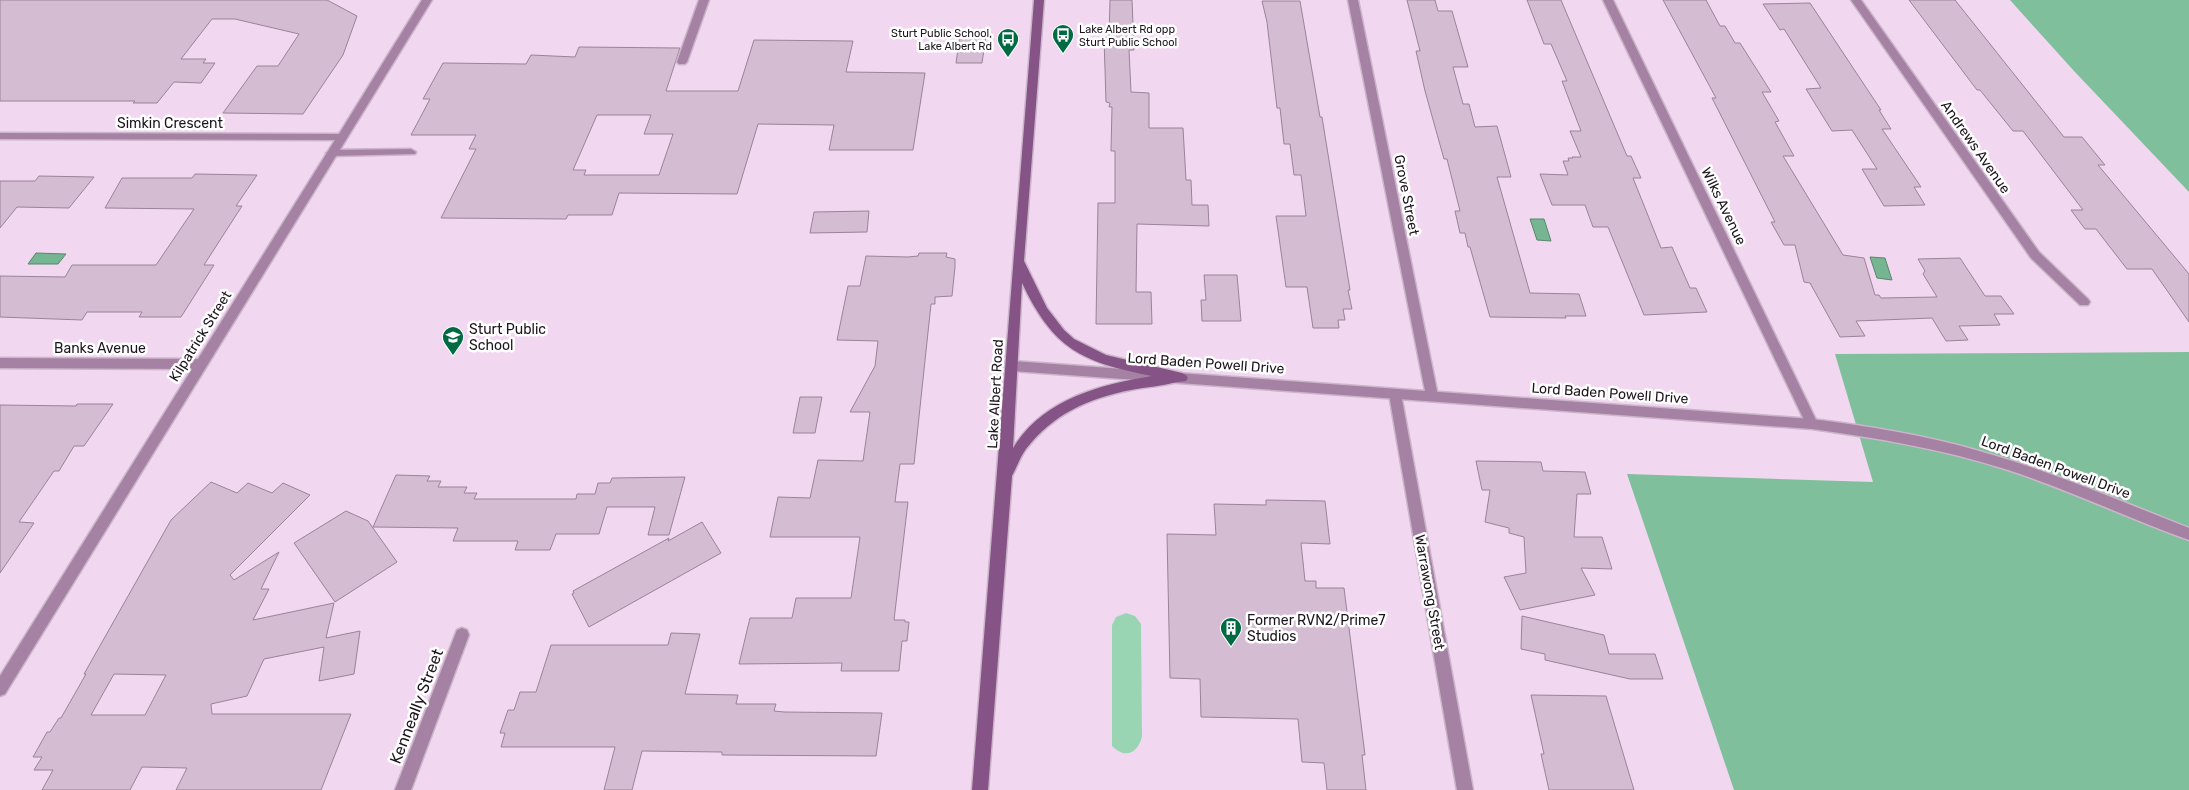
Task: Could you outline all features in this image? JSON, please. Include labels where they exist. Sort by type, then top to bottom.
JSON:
[{"type":"main road","name":"Lake Albert Road","points":[[980,790],[1005,475],[1018,260],[1038,0]]},
{"type":"main road","points":[[1018,260],[1033,293],[1047,316],[1060,334],[1080,350],[1108,360],[1182,378]]},
{"type":"main road","points":[[1005,475],[1022,445],[1040,423],[1070,403],[1096,392],[1132,384],[1182,378]]},
{"type":"street","name":"Kilpatrick Street","points":[[0,689],[426,0]]},
{"type":"street","points":[[682,62],[704,0]]},
{"type":"street","name":"Grove Street","points":[[1353,0],[1432,396]]},
{"type":"street","name":"Wilks Avenue","points":[[1608,0],[1812,424]]},
{"type":"street","name":"Andrews Avenue","points":[[1856,0],[2035,254],[2084,302]]},
{"type":"street","name":"Simkin Crescent","points":[[0,136],[341,137]]},
{"type":"street","points":[[331,153],[411,152]]},
{"type":"street","name":"Banks Avenue","points":[[0,363],[200,364]]},
{"type":"street","name":"Lord Baden Powell Drive","points":[[1012,366],[1812,424],[1868,431],[1979,456],[2037,474],[2189,534]]},
{"type":"street","name":"Warrawong Street","points":[[1395,394],[1464,790]]},
{"type":"street","name":"Kenneally Street","points":[[403,790],[462,635]]},
{"type":"shaded area","points":[[2010,0],[2189,0],[2189,192],[2074,71]]},
{"type":"shaded area","points":[[1530,219],[1544,219],[1551,241],[1537,240]]},
{"type":"shaded area","points":[[36,253],[66,254],[58,264],[28,264]]},
{"type":"shaded area","points":[[1870,257],[1885,258],[1892,280],[1877,278]]},
{"type":"shaded area","points":[[2189,352],[2189,790],[1734,790],[1627,474],[1873,482],[1835,354]]},
{"type":"shaded area","points":[[1126,613],[1135,616],[1141,624],[1142,737],[1134,751],[1130,753],[1121,752],[1112,746],[1112,625],[1116,617]]},
{"type":"building","points":[[0,0],[327,0],[357,16],[343,55],[303,114],[223,113],[257,66],[278,66],[299,34],[235,19],[212,19],[181,59],[206,59],[203,63],[215,63],[201,83],[174,82],[157,103],[133,103],[135,101],[0,101]]},
{"type":"building","points":[[1110,0],[1132,0],[1134,50],[1129,50],[1131,92],[1149,93],[1149,128],[1183,128],[1186,180],[1191,180],[1192,205],[1208,205],[1209,226],[1137,224],[1136,292],[1151,292],[1152,324],[1096,324],[1098,203],[1115,203],[1115,151],[1111,151],[1112,107],[1109,107],[1110,103],[1106,102],[1104,38],[1109,38]]},
{"type":"building","points":[[1407,0],[1435,0],[1438,11],[1452,11],[1468,67],[1453,67],[1463,104],[1469,104],[1475,127],[1497,126],[1511,177],[1497,177],[1530,293],[1579,294],[1586,316],[1565,316],[1566,318],[1490,317],[1465,233],[1460,233],[1455,211],[1460,211],[1447,159],[1444,159],[1425,91],[1416,51],[1420,51]]},
{"type":"building","points":[[1527,0],[1561,0],[1627,156],[1631,156],[1641,178],[1633,178],[1661,248],[1672,247],[1690,288],[1696,288],[1707,312],[1644,315],[1608,227],[1593,227],[1585,205],[1552,205],[1540,174],[1568,175],[1563,161],[1569,161],[1568,158],[1572,157],[1581,157],[1570,131],[1581,131],[1562,81],[1567,81],[1551,44],[1544,44]]},
{"type":"building","points":[[1663,0],[1706,0],[1720,26],[1725,26],[1735,43],[1740,43],[1771,92],[1762,92],[1779,121],[1775,122],[1794,156],[1783,156],[1843,255],[1864,258],[1875,295],[1879,295],[1881,298],[1937,297],[1923,274],[1925,271],[1918,259],[1960,258],[1985,296],[2001,296],[2014,314],[1994,314],[2000,325],[1959,326],[1968,340],[1946,341],[1932,318],[1856,321],[1865,336],[1840,337],[1810,283],[1804,282],[1795,245],[1784,245],[1771,222],[1775,222],[1712,98],[1716,98]]},
{"type":"building","points":[[1909,0],[1955,0],[2064,137],[2082,137],[2105,165],[2098,165],[2189,274],[2189,322],[2152,269],[2127,269],[2096,229],[2085,229],[2071,210],[2083,210],[2023,131],[2013,131],[1980,90],[1977,90]]},
{"type":"building","points":[[1262,1],[1300,1],[1320,117],[1322,117],[1350,290],[1348,290],[1352,309],[1343,309],[1345,320],[1338,320],[1339,328],[1313,328],[1307,287],[1286,287],[1276,216],[1306,216],[1301,175],[1294,175],[1290,144],[1284,144],[1280,108],[1277,108],[1267,22]]},
{"type":"building","points":[[1810,3],[1881,110],[1879,110],[1891,129],[1882,129],[1921,187],[1914,187],[1925,205],[1884,206],[1862,169],[1877,169],[1852,130],[1832,131],[1806,89],[1821,88],[1784,29],[1780,30],[1763,4]]},
{"type":"building","points":[[960,35],[986,36],[982,63],[956,63]]},
{"type":"building","points":[[754,40],[853,41],[846,72],[925,73],[913,150],[829,150],[834,125],[758,124],[737,194],[619,193],[612,215],[568,215],[566,219],[441,218],[476,149],[469,149],[476,135],[411,135],[430,99],[423,99],[443,63],[526,64],[531,55],[575,57],[579,47],[680,48],[666,91],[738,91]],"holes":[[[597,115],[651,115],[644,134],[673,134],[659,175],[584,175],[586,170],[573,170]]]},
{"type":"building","points":[[195,174],[257,175],[236,206],[242,206],[204,265],[214,265],[181,317],[139,317],[142,312],[87,312],[82,320],[0,317],[0,276],[65,277],[72,265],[156,265],[194,209],[105,208],[122,178],[192,178]]},
{"type":"building","points":[[39,176],[94,177],[69,208],[17,207],[0,228],[0,181],[35,181]]},
{"type":"building","points":[[869,211],[867,232],[810,233],[814,212]]},
{"type":"building","points":[[919,253],[947,253],[946,257],[955,259],[955,267],[952,296],[935,297],[935,304],[931,304],[914,464],[900,464],[895,502],[908,502],[894,620],[909,622],[907,641],[902,641],[899,671],[841,671],[842,663],[739,664],[750,618],[792,618],[796,598],[851,598],[860,537],[770,537],[778,497],[810,498],[818,460],[863,461],[870,412],[850,412],[875,366],[878,341],[837,340],[848,286],[860,286],[866,256],[908,257],[918,256]]},
{"type":"building","points":[[1204,275],[1237,275],[1241,321],[1202,321],[1201,300],[1206,300]]},
{"type":"building","points":[[800,397],[822,397],[815,433],[793,433]]},
{"type":"building","points":[[77,404],[113,404],[84,446],[74,446],[59,471],[54,471],[19,522],[34,523],[0,573],[0,405],[76,406]]},
{"type":"building","points":[[1476,461],[1541,462],[1543,471],[1585,472],[1591,494],[1577,494],[1574,537],[1602,537],[1612,569],[1581,568],[1595,595],[1520,610],[1504,577],[1526,573],[1524,537],[1509,533],[1509,528],[1485,522],[1490,490],[1482,490]]},
{"type":"building","points":[[396,475],[430,476],[427,481],[441,481],[438,487],[467,487],[464,493],[477,493],[474,499],[576,499],[577,494],[595,494],[598,483],[610,483],[612,478],[685,477],[669,535],[648,535],[655,507],[607,507],[599,534],[556,534],[550,550],[515,550],[518,541],[453,541],[458,528],[373,527]]},
{"type":"building","points":[[211,482],[237,493],[248,483],[272,493],[283,483],[310,495],[230,575],[234,580],[279,552],[261,589],[269,589],[253,620],[334,603],[326,638],[360,631],[354,674],[319,681],[324,647],[264,659],[247,696],[211,704],[212,714],[351,714],[321,790],[176,790],[187,768],[142,767],[130,790],[42,790],[53,770],[34,770],[42,757],[33,757],[47,732],[50,732],[59,718],[61,718],[171,520]],"holes":[[[114,674],[166,675],[145,715],[91,715]]]},
{"type":"building","name":"Former RVN2/Prime7 Studios","points":[[1266,500],[1325,501],[1330,544],[1301,543],[1305,581],[1316,581],[1316,588],[1344,588],[1365,755],[1362,755],[1366,790],[1327,790],[1324,763],[1302,762],[1298,719],[1201,717],[1200,679],[1170,678],[1167,534],[1216,535],[1214,504],[1266,505]]},
{"type":"building","points":[[346,511],[368,521],[397,562],[335,602],[294,543]]},
{"type":"building","points":[[702,522],[721,553],[589,627],[572,594],[574,593],[573,591]]},
{"type":"building","points":[[1522,616],[1604,635],[1609,654],[1655,654],[1663,679],[1630,679],[1545,660],[1545,654],[1521,649]]},
{"type":"building","points":[[671,633],[700,634],[685,694],[738,695],[736,704],[776,704],[774,711],[784,712],[882,713],[876,756],[722,755],[722,752],[642,751],[632,790],[604,790],[615,747],[501,747],[505,733],[500,733],[508,710],[514,710],[520,692],[536,692],[551,645],[668,645]]},
{"type":"building","points":[[1531,695],[1606,696],[1634,790],[1549,790],[1541,754],[1544,754]]},
{"type":"place","name":"Lake Albert Rd opp Sturt Public School","points":[[1063,54]]},
{"type":"place","name":"Sturt Public School, Lake Albert Rd","points":[[1008,58]]},
{"type":"place","name":"Sturt Public School","points":[[453,356]]},
{"type":"place","name":"Former RVN2/Prime7 Studios","points":[[1231,647]]}]
